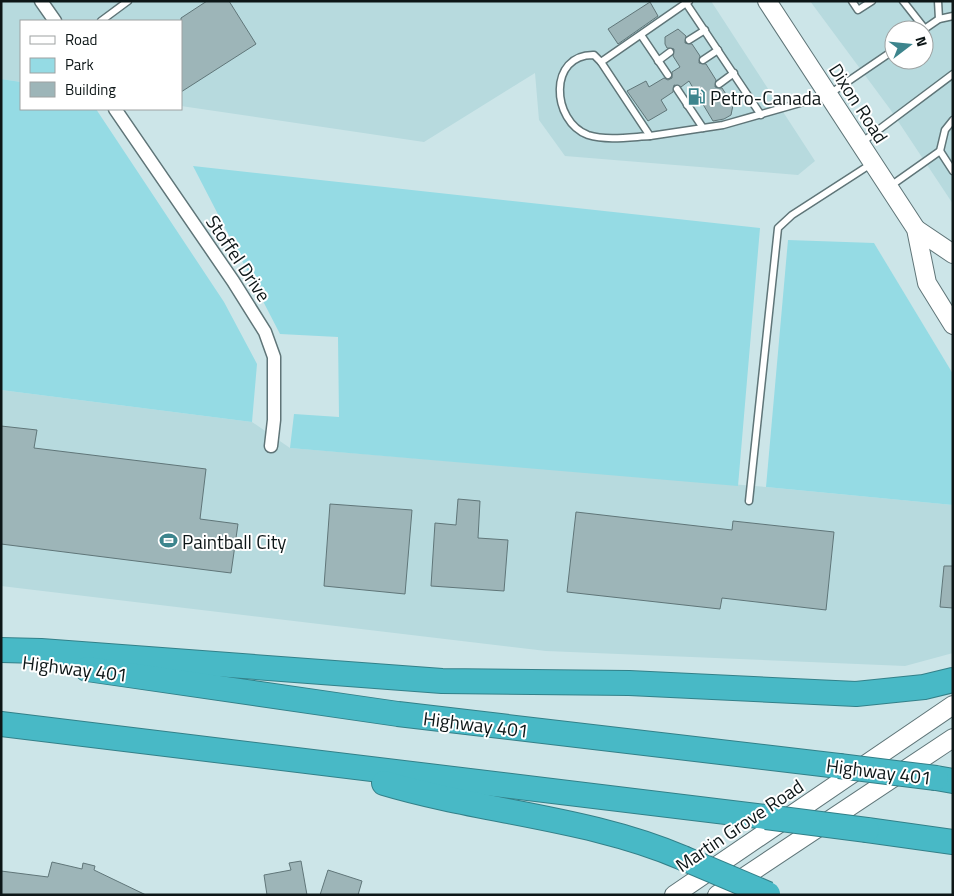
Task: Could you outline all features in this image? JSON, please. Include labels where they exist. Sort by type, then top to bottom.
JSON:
[{"type":"highway","points":[[1,650],[42,651],[442,681],[629,683],[856,694],[924,687],[953,680]]},
{"type":"highway","name":"Highway 401","points":[[1,658],[236,689],[408,715],[947,779]]},
{"type":"highway","points":[[1,724],[766,817],[953,842]]},
{"type":"highway","points":[[320,763],[428,796],[622,837],[662,849],[768,895]]},
{"type":"main road","name":"Dixon Road","points":[[767,1],[916,229],[927,283],[953,325]]},
{"type":"main road","name":"Dixon Road","points":[[916,229],[951,250]]},
{"type":"main road","name":"Martin Grove Road","points":[[674,895],[953,705]]},
{"type":"main road","points":[[718,895],[953,738]]},
{"type":"street","points":[[41,1],[54,20]]},
{"type":"street","name":"Stoffel Drive","points":[[116,110],[234,281],[265,332],[274,357],[274,420],[271,446]]},
{"type":"lane","points":[[102,20],[128,1]]},
{"type":"lane","points":[[852,1],[858,10],[872,1]]},
{"type":"lane","points":[[903,1],[917,20]]},
{"type":"lane","points":[[938,1],[939,19]]},
{"type":"lane","points":[[601,62],[688,2],[761,115]]},
{"type":"lane","points":[[934,22],[939,19],[953,16]]},
{"type":"lane","points":[[689,40],[705,30]]},
{"type":"lane","points":[[641,35],[668,75]]},
{"type":"lane","points":[[703,60],[718,50]]},
{"type":"lane","points":[[658,61],[670,52]]},
{"type":"lane","points":[[650,136],[601,62],[594,55],[585,55],[571,63],[563,71],[560,93],[568,121],[577,130],[601,138],[650,136],[703,128],[761,115],[828,95],[884,57]]},
{"type":"lane","points":[[719,84],[734,74]]},
{"type":"lane","points":[[860,144],[953,74]]},
{"type":"lane","points":[[677,89],[703,128]]},
{"type":"lane","points":[[687,105],[699,97]]},
{"type":"lane","points":[[888,187],[940,151],[945,130],[953,120]]},
{"type":"lane","points":[[940,151],[953,170]]},
{"type":"lane","points":[[749,501],[778,228],[792,215],[872,163]]},
{"type":"shaded area","points":[[1,1],[711,1],[815,161],[798,175],[565,156],[539,120],[535,73],[424,142],[182,106],[182,20],[20,20],[20,82],[1,79]]},
{"type":"shaded area","points":[[810,1],[953,1],[953,204],[890,109]]},
{"type":"shaded area","points":[[1,390],[252,422],[290,448],[766,487],[953,505],[953,653],[905,666],[546,651],[1,586]]},
{"type":"green space","points":[[1,79],[20,82],[20,110],[97,110],[224,302],[257,364],[252,422],[1,390]]},
{"type":"green space","points":[[193,166],[760,228],[738,486],[290,448],[294,414],[339,417],[338,337],[280,334]]},
{"type":"green space","points":[[788,240],[874,243],[953,374],[953,505],[766,487]]},
{"type":"building","points":[[207,1],[229,1],[256,44],[182,91],[181,18]]},
{"type":"building","points":[[650,2],[658,16],[618,44],[608,29]]},
{"type":"building","points":[[678,29],[686,36],[685,43],[692,44],[700,56],[699,63],[706,64],[716,80],[715,87],[722,88],[733,105],[731,115],[724,119],[713,121],[701,101],[703,95],[696,93],[689,81],[681,87],[674,85],[673,92],[661,100],[667,110],[648,121],[627,91],[646,81],[649,87],[664,78],[668,80],[672,78],[672,72],[680,67],[673,56],[674,49],[667,48],[665,44],[665,37]]},
{"type":"building","points":[[1,426],[37,430],[34,448],[206,469],[200,519],[238,524],[231,573],[1,544]]},
{"type":"building","points":[[458,499],[480,501],[478,538],[508,540],[504,591],[431,586],[435,523],[456,525]]},
{"type":"building","points":[[330,504],[412,510],[405,594],[324,586]]},
{"type":"building","points":[[576,512],[732,530],[733,521],[834,532],[826,610],[722,598],[720,609],[567,592]]},
{"type":"building","points":[[944,566],[953,566],[953,608],[940,607]]},
{"type":"building","points":[[301,861],[307,895],[267,895],[264,875],[291,870],[289,863]]},
{"type":"building","points":[[52,862],[82,869],[83,863],[95,866],[94,870],[146,895],[1,895],[1,871],[48,877]]},
{"type":"building","points":[[328,870],[362,881],[358,895],[320,895]]},
{"type":"place","name":"Petro-Canada","points":[[696,97]]},
{"type":"place","name":"Paintball City","points":[[168,541]]}]
